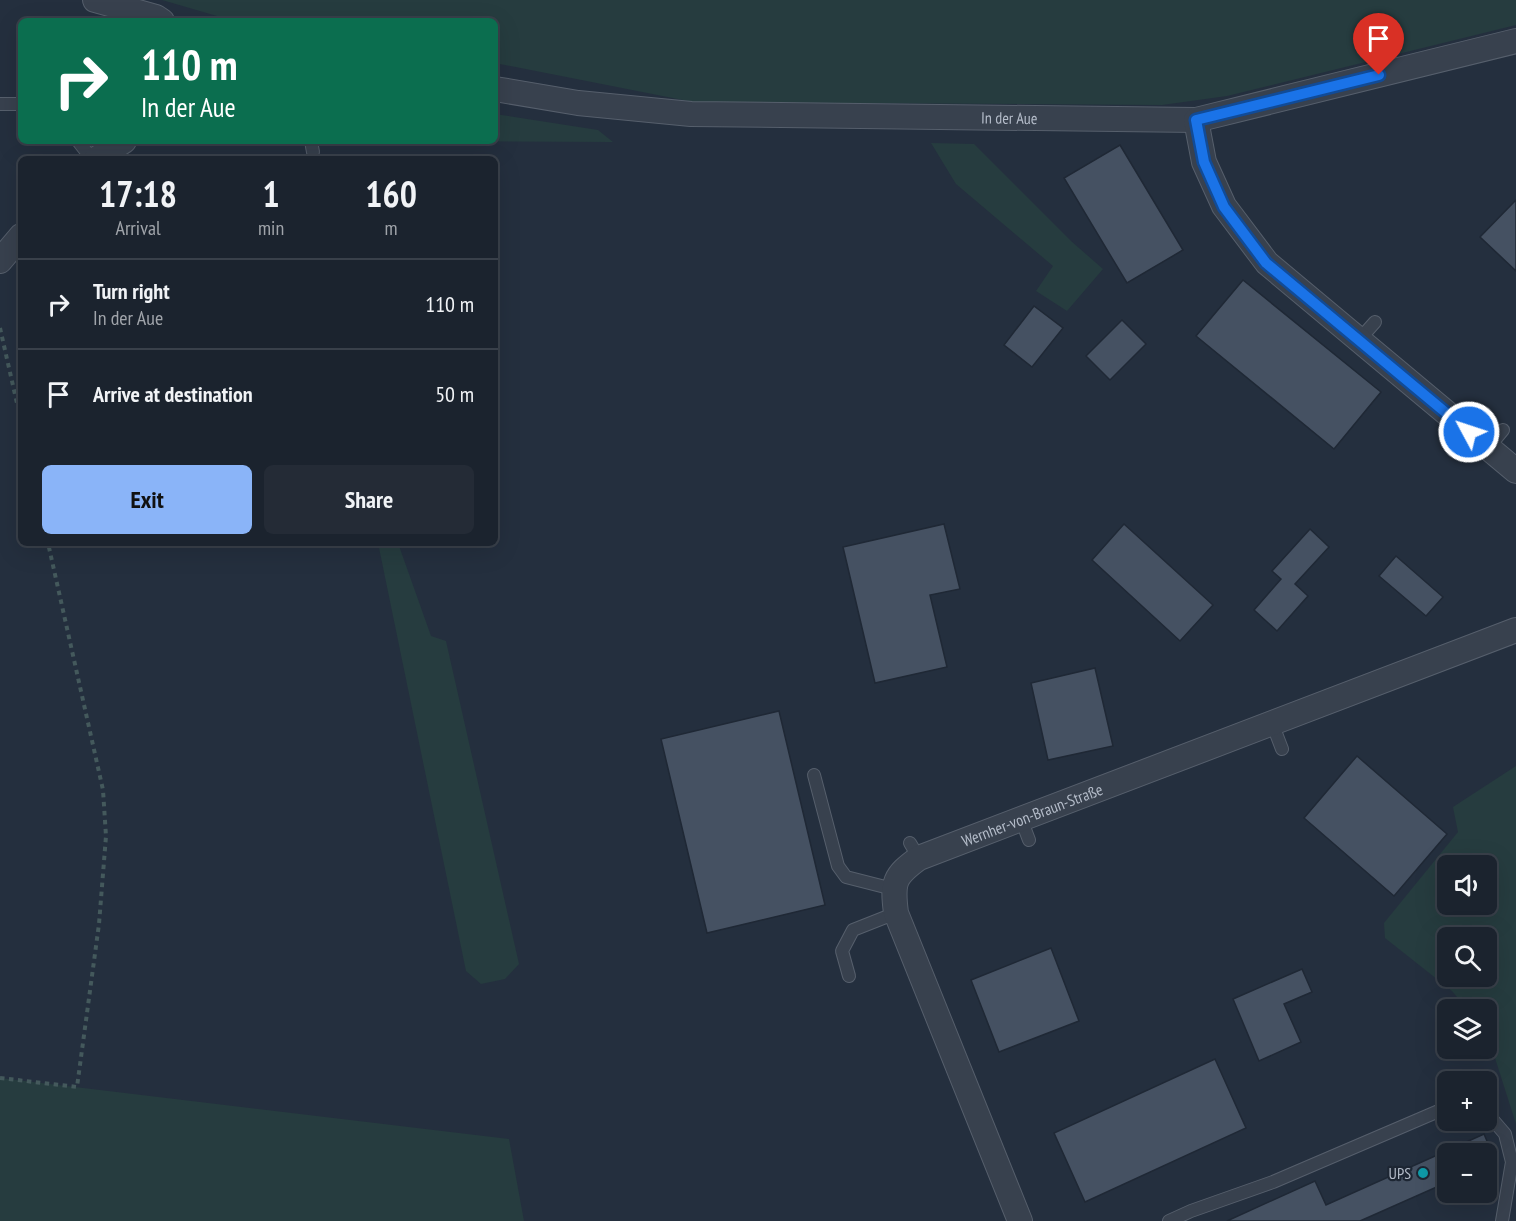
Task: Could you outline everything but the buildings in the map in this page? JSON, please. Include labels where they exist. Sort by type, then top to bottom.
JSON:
[{"type":"street","points":[[95,0],[158,18]]},
{"type":"street","name":"In der Aue","points":[[498,90],[578,103],[691,114],[1196,120],[1516,41]]},
{"type":"street","points":[[1196,120],[1204,162],[1224,207],[1266,263],[1359,340],[1495,439],[1516,471]]},
{"type":"street","points":[[99,156],[119,144]]},
{"type":"street","points":[[0,261],[18,240]]},
{"type":"street","name":"Wernher-von-Braun-Straße","points":[[895,901],[903,870],[915,850],[1025,830],[1272,723],[1516,630]]},
{"type":"street","points":[[895,901],[1020,1221]]},
{"type":"lane","points":[[0,104],[18,104]]},
{"type":"lane","points":[[81,144],[91,156]]},
{"type":"lane","points":[[1359,340],[1375,322]]},
{"type":"lane","points":[[1272,723],[1282,749]]},
{"type":"lane","points":[[814,775],[838,866],[846,877],[895,901],[853,930],[842,951],[849,976]]},
{"type":"lane","points":[[1169,1221],[1273,1182],[1437,1112]]},
{"type":"lane","points":[[1497,1125],[1505,1134],[1512,1162],[1502,1221]]},
{"type":"path","points":[[0,328],[18,408]]},
{"type":"path","points":[[0,1078],[77,1087],[99,924],[106,836],[104,790],[49,546]]},
{"type":"green space","points":[[162,0],[1516,0],[1516,25],[1227,96],[1162,105],[693,102],[498,64],[498,18],[227,18]]},
{"type":"green space","points":[[498,114],[598,130],[613,142],[498,142]]},
{"type":"green space","points":[[931,143],[974,144],[1071,241],[1103,269],[1067,311],[1036,291],[1053,266],[956,184]]},
{"type":"green space","points":[[379,546],[399,546],[431,636],[446,641],[519,964],[505,979],[481,984],[466,971]]},
{"type":"green space","points":[[1516,766],[1516,1124],[1495,1059],[1497,999],[1459,999],[1447,987],[1497,987],[1497,927],[1437,927],[1437,979],[1385,938],[1384,923],[1437,858],[1437,915],[1497,915],[1497,855],[1439,855],[1458,832],[1453,807]]},
{"type":"green space","points":[[0,1078],[509,1139],[524,1221],[0,1221]]},
{"type":"place","name":"UPS","points":[[1423,1173]]},
{"type":"route","points":[[1379,75],[1196,120],[1204,162],[1224,207],[1266,263],[1469,432]]}]
